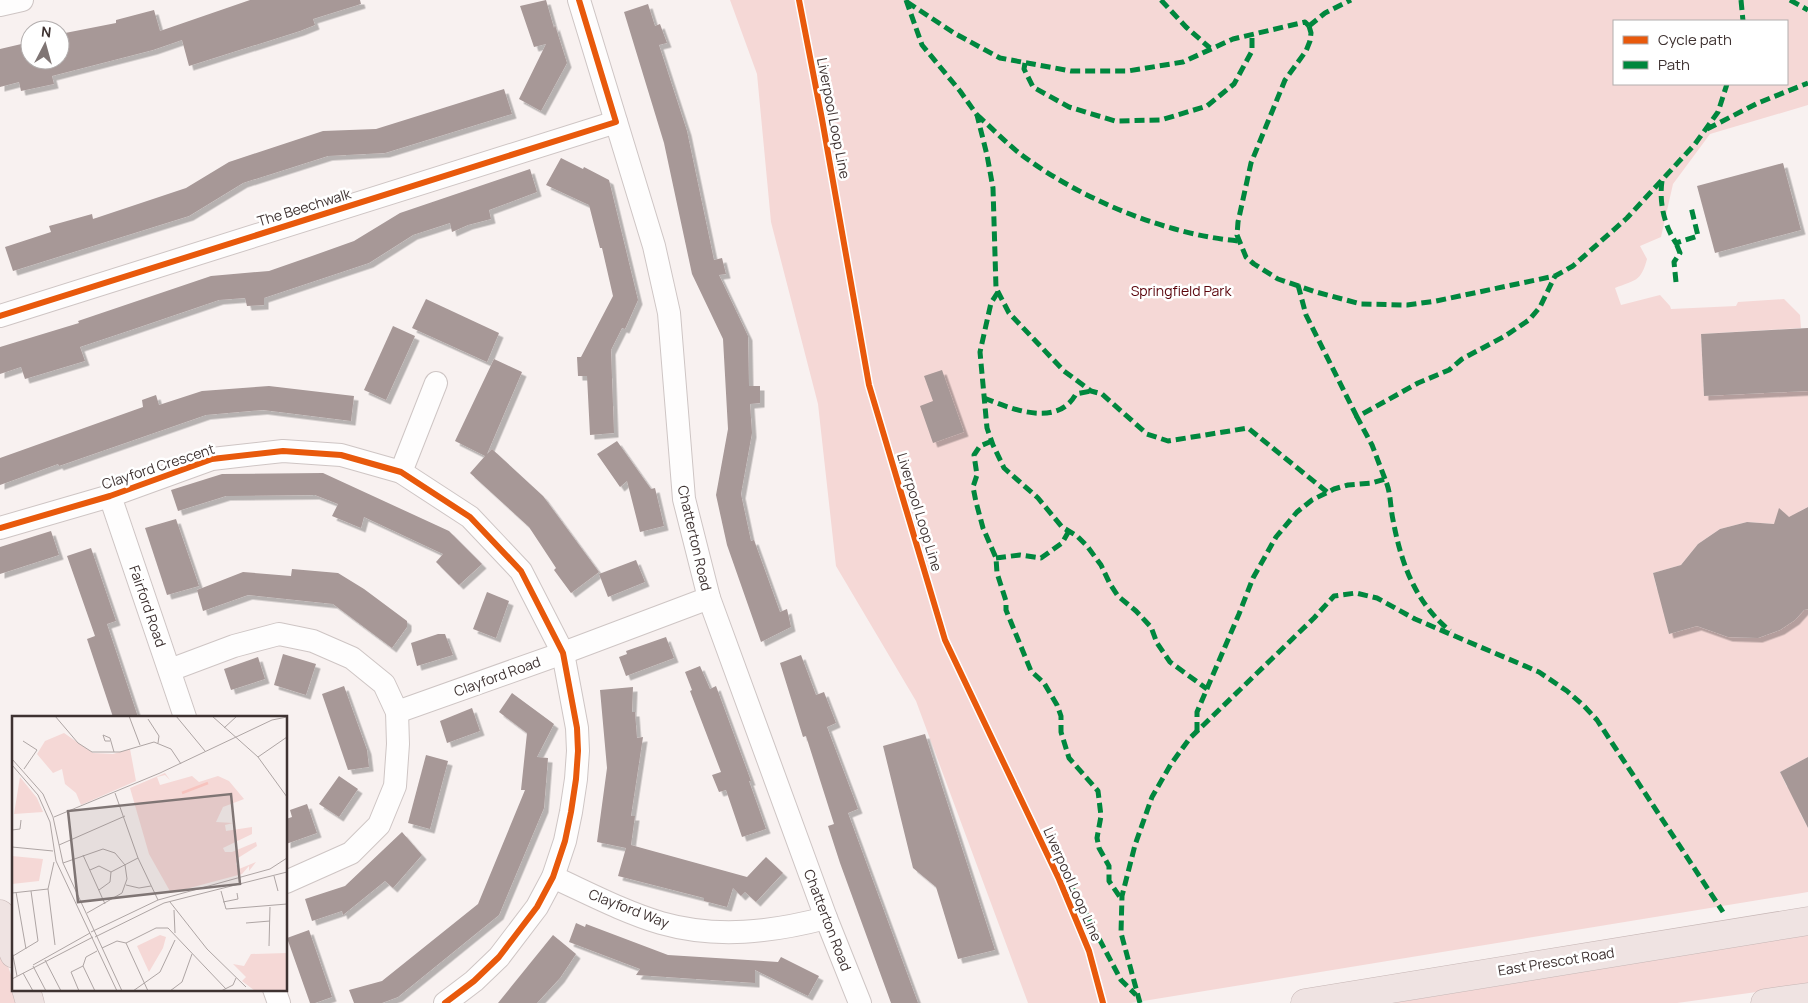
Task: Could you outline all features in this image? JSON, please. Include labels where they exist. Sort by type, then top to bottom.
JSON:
[{"type":"highway","points":[[0,914],[12,948]]},
{"type":"highway","name":"East Prescot Road","points":[[1305,1003],[1808,921]]},
{"type":"highway","points":[[26,990],[30,1003]]},
{"type":"highway","points":[[1765,1003],[1808,997]]},
{"type":"street","points":[[0,5],[22,0]]},
{"type":"street","name":"Chatterton Road","points":[[579,0],[654,246],[670,314],[684,499],[709,598],[826,918],[860,1003]]},
{"type":"street","name":"The Beechwalk","points":[[0,316],[616,122]]},
{"type":"street","points":[[402,472],[436,383]]},
{"type":"street","name":"Clayford Crescent","points":[[0,528],[110,496],[212,459],[283,451],[341,455],[402,472],[470,518],[521,572],[562,653],[577,728],[576,780],[571,812],[565,841],[553,877],[537,907],[499,957],[474,981],[445,1003]]},
{"type":"street","name":"Fairford Road","points":[[110,496],[185,716]]},
{"type":"street","name":"Clayford Road","points":[[397,712],[709,598]]},
{"type":"street","points":[[170,670],[234,646],[279,634],[313,641],[352,658],[384,684],[397,712],[398,744],[395,786],[379,825],[351,853],[288,881]]},
{"type":"street","name":"Clayford Way","points":[[553,877],[637,914],[687,929],[714,932],[742,932],[780,928],[826,918]]},
{"type":"street","points":[[274,990],[279,1003]]},
{"type":"green space","name":"Springfield Park","points":[[730,0],[1808,0],[1808,105],[1710,134],[1673,184],[1661,237],[1640,246],[1647,259],[1640,276],[1615,288],[1621,305],[1660,295],[1671,309],[1736,306],[1738,302],[1784,299],[1800,315],[1801,328],[1701,334],[1704,396],[1808,391],[1808,507],[1800,511],[1792,520],[1774,524],[1747,522],[1720,529],[1698,544],[1681,565],[1653,573],[1657,589],[1666,587],[1673,614],[1665,617],[1669,634],[1697,626],[1728,637],[1758,638],[1780,630],[1795,620],[1804,610],[1808,609],[1808,757],[1780,772],[1787,787],[1792,785],[1804,811],[1800,813],[1808,828],[1808,892],[1131,1003],[1028,1003],[916,701],[836,566],[818,404],[771,222],[757,74]]},
{"type":"green space","points":[[1808,935],[1808,985],[1677,1003],[1393,1003]]},
{"type":"green space","points":[[0,942],[12,978],[12,990],[14,990],[20,1003],[0,1003]]},
{"type":"building","points":[[250,0],[360,0],[361,4],[313,19],[315,25],[300,31],[189,66],[182,40],[153,50],[52,76],[54,84],[21,91],[19,82],[0,87],[0,49],[20,44],[20,70],[70,70],[70,32],[116,23],[116,20],[154,10],[160,31]]},
{"type":"building","points":[[546,0],[567,63],[541,111],[519,99],[546,44],[534,47],[520,6]]},
{"type":"building","points":[[648,4],[655,26],[660,24],[667,43],[659,45],[687,131],[714,260],[722,258],[726,274],[719,275],[748,336],[749,386],[760,386],[760,403],[750,404],[752,433],[741,494],[751,541],[754,540],[780,612],[787,609],[791,627],[761,642],[727,545],[716,495],[728,429],[723,339],[692,274],[664,143],[624,12]]},
{"type":"building","points":[[504,89],[512,114],[385,153],[328,156],[243,183],[189,216],[13,271],[5,247],[51,232],[49,226],[92,214],[93,219],[186,188],[229,162],[323,131],[376,129]]},
{"type":"building","points":[[561,158],[609,180],[638,300],[625,329],[622,328],[611,350],[614,433],[590,435],[587,376],[578,376],[577,357],[581,357],[613,296],[602,248],[600,248],[589,205],[546,185]]},
{"type":"building","points":[[1783,163],[1801,230],[1715,253],[1697,186]]},
{"type":"building","points":[[530,169],[537,192],[489,210],[491,219],[468,225],[452,232],[450,223],[413,235],[369,263],[264,298],[264,305],[247,306],[245,298],[219,300],[80,347],[85,361],[25,379],[21,367],[0,374],[0,347],[79,323],[78,321],[211,276],[269,271],[354,241],[400,213]]},
{"type":"building","points":[[426,299],[499,333],[487,362],[412,328]]},
{"type":"building","points":[[393,326],[415,336],[386,400],[364,390]]},
{"type":"building","points":[[1808,328],[1808,391],[1704,396],[1701,334]]},
{"type":"building","points":[[494,359],[522,372],[487,454],[492,449],[543,496],[599,572],[571,593],[554,570],[556,568],[529,527],[470,473],[485,456],[455,441]]},
{"type":"building","points":[[942,370],[964,432],[933,443],[920,406],[933,401],[924,376]]},
{"type":"building","points":[[269,386],[354,396],[351,421],[263,410],[206,415],[0,485],[0,458],[143,407],[142,400],[156,395],[159,405],[202,391]]},
{"type":"building","points":[[617,441],[651,489],[655,488],[664,526],[640,532],[627,481],[620,487],[597,454]]},
{"type":"building","points":[[323,473],[449,531],[482,564],[459,585],[436,562],[443,554],[364,517],[361,528],[332,516],[338,504],[315,495],[226,496],[178,511],[171,490],[222,474]]},
{"type":"building","points":[[1808,507],[1808,609],[1804,610],[1795,620],[1780,630],[1758,638],[1728,637],[1697,626],[1669,634],[1653,573],[1681,565],[1698,544],[1720,529],[1747,522],[1774,524],[1779,508],[1789,517]]},
{"type":"building","points":[[176,519],[199,586],[167,595],[145,528]]},
{"type":"building","points":[[51,531],[59,555],[0,574],[0,547]]},
{"type":"building","points":[[91,548],[116,621],[107,624],[138,716],[113,716],[87,639],[95,636],[67,556]]},
{"type":"building","points":[[636,560],[645,582],[608,597],[599,574]]},
{"type":"building","points":[[292,569],[338,573],[364,589],[407,621],[407,627],[392,648],[333,604],[248,595],[203,611],[197,590],[243,572],[291,576]]},
{"type":"building","points":[[487,592],[509,601],[496,638],[473,629]]},
{"type":"building","points":[[438,634],[445,634],[453,655],[417,666],[411,643]]},
{"type":"building","points":[[666,637],[674,658],[626,676],[619,657],[627,654],[626,651]]},
{"type":"building","points":[[283,654],[316,664],[306,695],[274,685]]},
{"type":"building","points":[[801,655],[816,695],[824,692],[836,723],[827,727],[858,809],[848,813],[918,1003],[891,1003],[840,863],[828,826],[834,824],[806,736],[803,737],[780,663]]},
{"type":"building","points":[[258,657],[265,679],[231,690],[224,669]]},
{"type":"building","points":[[700,666],[710,689],[716,686],[751,781],[749,781],[766,829],[742,837],[726,790],[719,792],[712,775],[721,772],[690,691],[692,690],[685,672]]},
{"type":"building","points":[[344,686],[367,750],[369,767],[348,770],[322,694]]},
{"type":"building","points":[[633,687],[632,712],[635,712],[637,738],[643,737],[631,816],[635,816],[631,845],[747,877],[766,857],[783,873],[756,902],[745,892],[741,896],[733,888],[727,907],[704,901],[704,898],[618,876],[626,848],[597,842],[607,768],[600,690]]},
{"type":"building","points":[[512,693],[554,724],[537,757],[548,758],[544,808],[499,915],[398,997],[382,1003],[354,1003],[349,990],[382,981],[478,904],[525,790],[521,790],[527,733],[499,712]]},
{"type":"building","points":[[472,708],[480,731],[447,743],[440,721]]},
{"type":"building","points":[[925,734],[995,950],[958,959],[936,887],[913,868],[883,746]]},
{"type":"building","points":[[426,755],[448,761],[430,829],[408,823]]},
{"type":"building","points":[[1808,757],[1808,828],[1780,772]]},
{"type":"building","points":[[339,776],[358,789],[339,817],[319,804]]},
{"type":"building","points":[[307,804],[317,833],[288,843],[288,818],[292,817],[290,810]]},
{"type":"building","points":[[402,832],[422,855],[393,888],[385,881],[343,915],[342,911],[312,921],[305,899],[345,886]]},
{"type":"building","points":[[576,923],[585,927],[586,924],[668,955],[778,962],[781,957],[819,976],[808,996],[755,970],[755,983],[636,975],[640,969],[569,942]]},
{"type":"building","points":[[309,930],[332,997],[310,1003],[288,938]]},
{"type":"building","points":[[553,935],[576,954],[560,978],[537,1003],[498,1003]]},
{"type":"marked path","points":[[906,0],[922,45],[977,115],[993,188],[996,288],[1009,313],[1064,371],[1091,391],[1102,394],[1147,434],[1168,441],[1248,428],[1327,492]]},
{"type":"marked path","points":[[1161,0],[1186,27],[1210,48]]},
{"type":"marked path","points":[[1309,26],[1325,13],[1351,0]]},
{"type":"marked path","points":[[1741,0],[1743,20]]},
{"type":"marked path","points":[[1790,0],[1808,10]]},
{"type":"marked path","points":[[907,2],[954,33],[1000,58],[1071,71],[1128,71],[1183,62],[1233,39],[1305,22],[1309,26]]},
{"type":"marked path","points":[[1309,26],[1311,33],[1306,51],[1285,80],[1251,163],[1237,235],[1246,257],[1278,279],[1361,304],[1407,305],[1436,301],[1555,276],[1573,266],[1627,218],[1695,144],[1718,112],[1727,85]]},
{"type":"marked path","points":[[1025,63],[1024,69],[1033,87],[1069,107],[1115,121],[1161,120],[1207,106],[1234,84],[1252,51],[1252,35]]},
{"type":"marked path","points":[[1707,129],[1758,103],[1808,83]]},
{"type":"marked path","points":[[977,115],[1023,156],[1071,187],[1098,200],[1154,223],[1211,237],[1239,241]]},
{"type":"marked path","points":[[1662,181],[1663,213],[1668,229],[1676,243],[1698,236],[1691,207]]},
{"type":"marked path","points":[[1676,243],[1680,253],[1674,262],[1676,282]]},
{"type":"marked path","points":[[1385,479],[1372,445],[1357,417],[1418,383],[1449,370],[1462,359],[1505,336],[1529,320],[1540,307],[1555,276]]},
{"type":"marked path","points":[[1298,285],[1306,315],[1357,417]]},
{"type":"marked path","points":[[998,292],[991,303],[980,352],[987,428],[1004,468],[1038,498],[1062,527],[1077,536],[1087,546],[1101,565],[1118,596],[1151,627],[1157,643],[1170,662],[1207,689]]},
{"type":"marked path","points":[[984,398],[1020,411],[1046,413],[1058,411],[1068,404],[1076,394],[1091,391]]},
{"type":"marked path","points":[[992,441],[980,446],[974,455],[977,475],[973,487],[983,528],[996,558],[997,573],[1006,601],[1006,610],[1031,671],[1044,683],[1057,705],[1061,716],[1061,732],[1069,758],[1098,791],[1101,816],[1097,838],[1099,848],[1109,866],[1109,881],[1122,900]]},
{"type":"marked path","points":[[1197,732],[1197,712],[1253,578],[1276,537],[1297,512],[1312,500],[1334,489],[1385,479],[1396,536],[1411,581],[1427,607],[1450,631]]},
{"type":"marked path","points":[[996,558],[1020,555],[1041,558],[1062,543],[1069,531]]},
{"type":"marked path","points":[[1140,1003],[1121,933],[1122,896],[1135,845],[1152,797],[1171,764],[1190,738],[1314,618],[1334,596],[1356,593],[1377,598],[1415,619],[1539,672],[1567,691],[1597,720],[1723,912]]},
{"type":"marked path","points":[[1059,879],[1069,882],[1121,980],[1136,995]]},
{"type":"cycle path","points":[[0,316],[616,122],[579,0]]},
{"type":"cycle path","name":"Liverpool Loop Line","points":[[799,0],[869,385],[945,640],[1059,879],[1089,951],[1103,1003]]},
{"type":"cycle path","points":[[0,528],[110,496],[212,459],[283,451],[341,455],[401,472],[470,517],[521,571],[563,653],[577,728],[578,751],[571,812],[565,841],[553,877],[537,907],[499,957],[474,981],[445,1003]]}]
